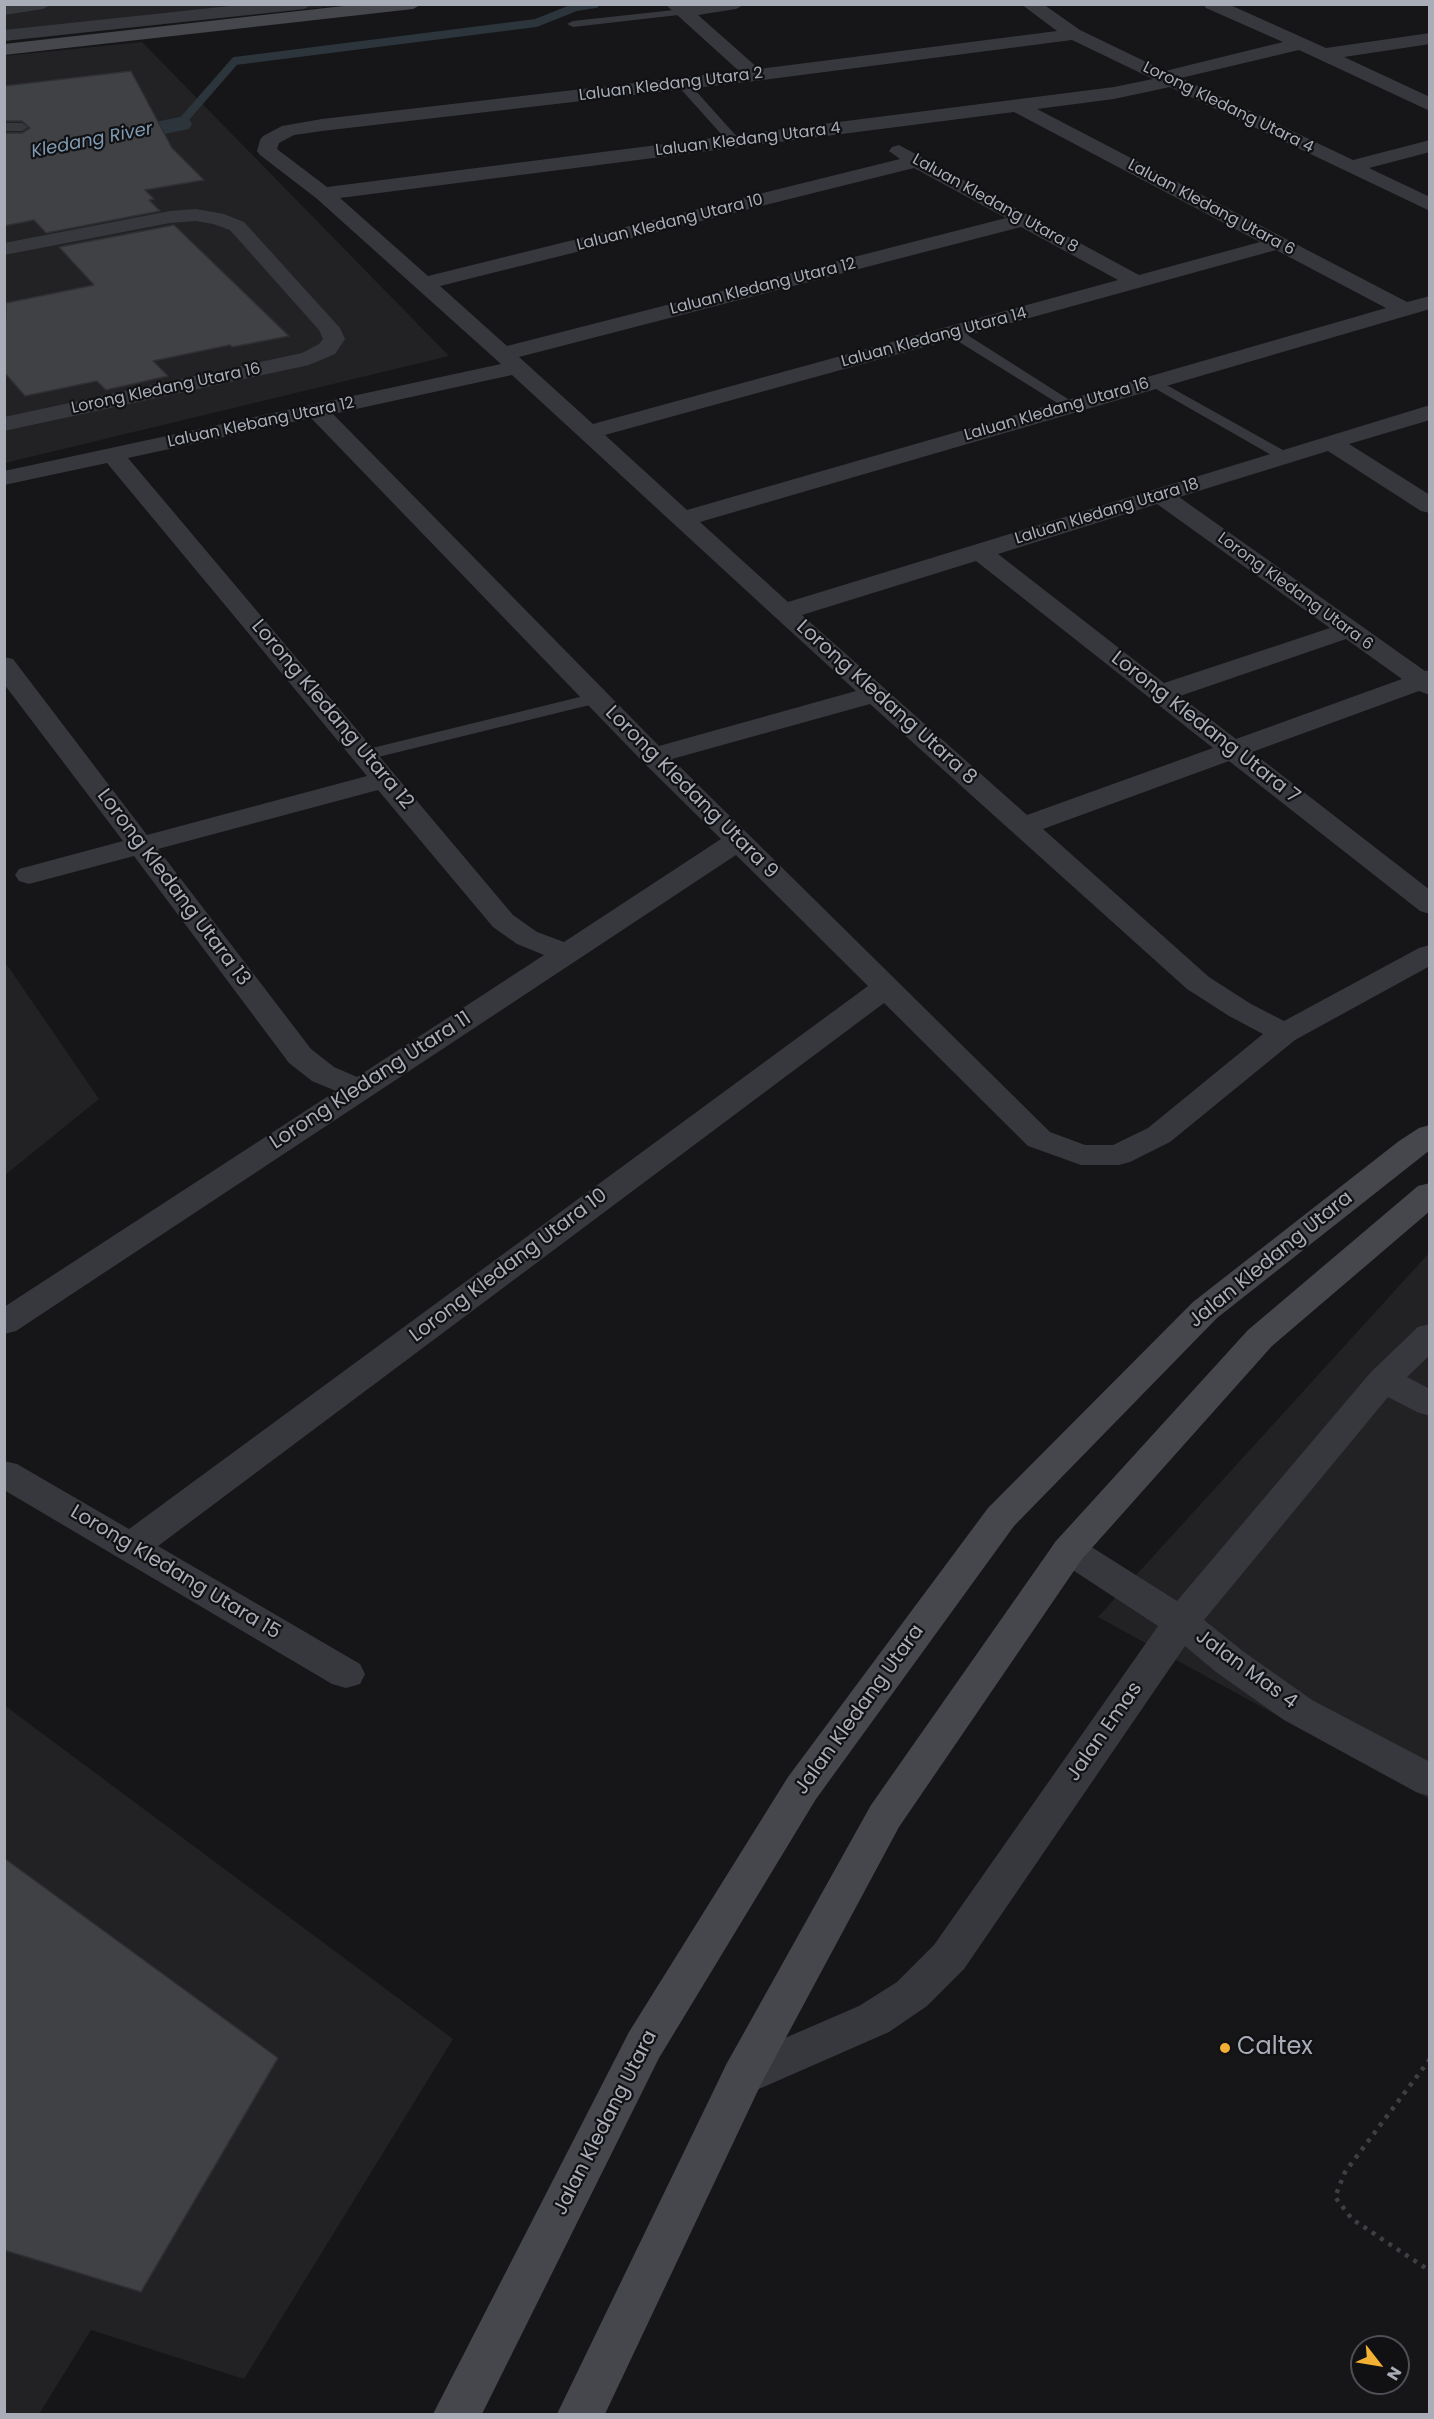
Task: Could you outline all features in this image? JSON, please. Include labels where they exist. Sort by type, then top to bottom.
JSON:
[{"type":"main road","points":[[4,50],[413,4]]},
{"type":"main road","name":"Jalan Kledang Utara","points":[[457,2415],[644,2045],[802,1788],[1001,1517],[1205,1310],[1410,1148],[1430,1136]]},
{"type":"main road","points":[[581,2415],[743,2076],[885,1816],[1068,1550],[1260,1338],[1430,1193]]},
{"type":"street","points":[[4,10],[44,4]]},
{"type":"street","points":[[4,36],[304,4]]},
{"type":"street","points":[[678,8],[736,4]]},
{"type":"street","name":"Lorong Kledang Utara 4","points":[[1030,4],[1074,34],[1430,205]]},
{"type":"street","points":[[1212,4],[1324,54],[1429,105]]},
{"type":"street","points":[[678,8],[755,75]]},
{"type":"street","name":"Laluan Kledang Utara 2","points":[[270,140],[289,130],[322,125],[755,75],[1074,34]]},
{"type":"street","points":[[1324,54],[1430,38]]},
{"type":"street","name":"Laluan Kledang Utara 4","points":[[323,194],[1114,93],[1299,44]]},
{"type":"street","name":"Laluan Kledang Utara 6","points":[[1018,105],[1404,309]]},
{"type":"street","name":"Laluan Kledang Utara 8","points":[[855,127],[1136,282]]},
{"type":"street","name":"Lorong Kledang Utara 8","points":[[270,140],[267,151],[323,194],[590,432],[784,612],[1198,983],[1239,1010],[1284,1033]]},
{"type":"street","points":[[1351,167],[1430,146]]},
{"type":"street","name":"Laluan Kledang Utara 10","points":[[423,284],[917,161]]},
{"type":"street","name":"Lorong Kledang Utara 16","points":[[4,249],[170,217],[196,215],[217,218],[237,226],[329,328],[334,339],[327,349],[309,358],[4,423]]},
{"type":"street","name":"Laluan Kledang Utara 12","points":[[510,361],[1024,220]]},
{"type":"street","name":"Laluan Kledang Utara 14","points":[[590,432],[1278,243]]},
{"type":"street","name":"Laluan Kledang Utara 16","points":[[684,519],[1430,302]]},
{"type":"street","name":"Laluan Klebang Utara 12","points":[[4,478],[317,411],[510,361]]},
{"type":"street","name":"Lorong Kledang Utara 9","points":[[317,411],[653,756],[1039,1138],[1081,1155],[1119,1155],[1159,1135],[1284,1033]]},
{"type":"street","name":"Laluan Kledang Utara 18","points":[[784,612],[1430,412]]},
{"type":"street","points":[[1331,443],[1430,506]]},
{"type":"street","name":"Lorong Kledang Utara 12","points":[[113,455],[503,921],[526,938],[566,953]]},
{"type":"street","name":"Lorong Kledang Utara 6","points":[[1160,495],[1349,630],[1427,682]]},
{"type":"street","name":"Lorong Kledang Utara 7","points":[[980,552],[1430,905]]},
{"type":"street","points":[[1161,693],[1349,630]]},
{"type":"street","name":"Lorong Kledang Utara 13","points":[[4,665],[300,1056],[323,1074],[359,1089]]},
{"type":"street","points":[[1024,826],[1427,682]]},
{"type":"street","points":[[653,756],[875,694]]},
{"type":"street","points":[[29,875],[386,779]]},
{"type":"street","name":"Lorong Kledang Utara 11","points":[[4,1323],[739,840]]},
{"type":"street","points":[[1284,1033],[1430,954]]},
{"type":"street","name":"Lorong Kledang Utara 10","points":[[131,1547],[887,986]]},
{"type":"street","name":"Jalan Emas","points":[[743,2076],[874,2019],[912,1994],[949,1957],[1181,1622],[1383,1380],[1430,1335]]},
{"type":"street","points":[[1383,1380],[1430,1404]]},
{"type":"street","name":"Lorong Kledang Utara 15","points":[[4,1473],[346,1674]]},
{"type":"street","name":"Jalan Mas 4","points":[[1068,1550],[1181,1622],[1230,1662],[1299,1710],[1430,1781]]},
{"type":"lane","points":[[573,24],[678,8]]},
{"type":"lane","points":[[682,83],[735,142]]},
{"type":"lane","points":[[4,128],[22,127]]},
{"type":"lane","points":[[953,332],[1072,406]]},
{"type":"lane","points":[[1154,382],[1285,457]]},
{"type":"lane","points":[[366,755],[596,698]]},
{"type":"path","points":[[1430,2059],[1345,2172],[1335,2197],[1352,2219],[1430,2271]]},
{"type":"shaded area","points":[[5,4],[346,5],[5,41]]},
{"type":"shaded area","points":[[142,42],[449,356],[5,463],[4,56]]},
{"type":"shaded area","points":[[5,962],[99,1099],[4,1175]]},
{"type":"shaded area","points":[[1429,1253],[1429,1799],[1098,1617]]},
{"type":"shaded area","points":[[4,1705],[453,2039],[244,2379],[91,2330],[39,2414],[5,2414]]},
{"type":"building","points":[[131,71],[172,148],[204,180],[145,190],[154,199],[149,200],[160,211],[46,233],[34,220],[4,226],[4,133],[22,133],[30,128],[22,121],[4,121],[4,86]]},
{"type":"building","points":[[174,225],[289,336],[232,347],[230,345],[153,361],[168,376],[106,390],[97,381],[25,396],[4,372],[6,303],[94,285],[59,247]]},
{"type":"building","points":[[4,1858],[278,2058],[141,2292],[4,2250]]},
{"type":"waterway","points":[[180,124],[235,61],[536,23],[576,7],[595,4]]},
{"type":"waterway","name":"Kledang River","points":[[105,139],[180,124]]},
{"type":"place","name":"Caltex","points":[[1225,2048]]}]
